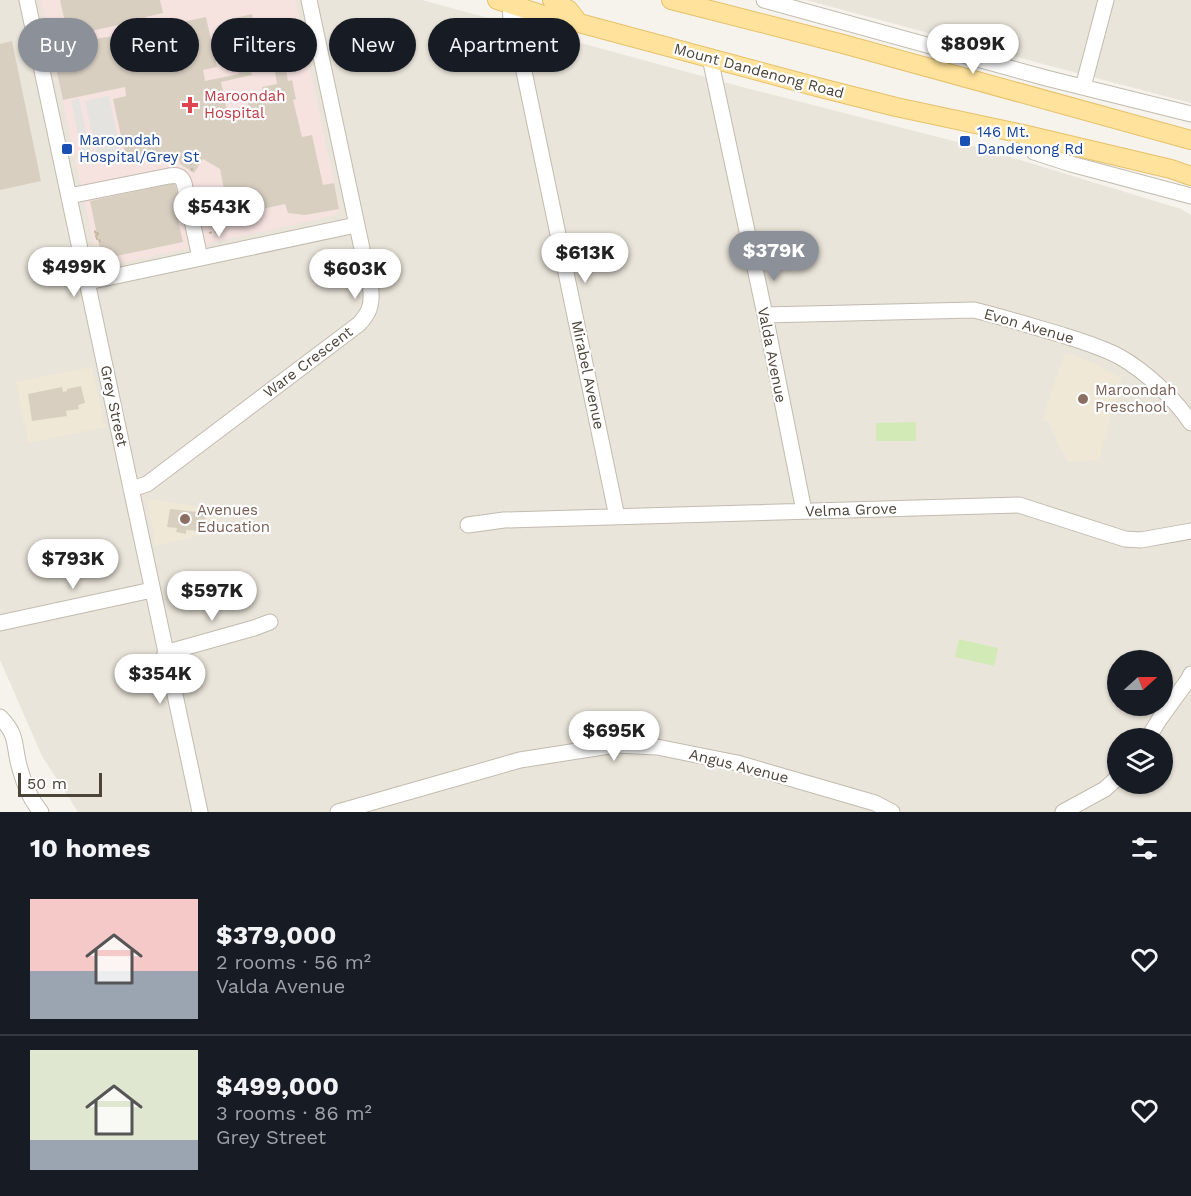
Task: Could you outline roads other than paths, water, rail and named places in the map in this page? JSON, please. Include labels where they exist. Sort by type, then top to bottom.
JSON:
[{"type":"main road","points":[[552,0],[569,9],[575,18]]},
{"type":"main road","points":[[671,0],[854,47],[1191,140]]},
{"type":"main road","name":"Mount Dandenong Road","points":[[515,2],[556,18]]},
{"type":"main road","name":"Mount Dandenong Road","points":[[580,23],[896,107],[1023,134],[1171,169],[1191,176]]},
{"type":"street","name":"Grey Street","points":[[27,0],[200,812]]},
{"type":"street","name":"Ware Crescent","points":[[131,489],[147,484],[359,324],[371,308],[371,291],[309,0]]},
{"type":"street","points":[[764,0],[1046,78],[1191,114]]},
{"type":"street","points":[[1083,87],[1106,0]]},
{"type":"street","name":"Mirabel Avenue","points":[[515,2],[521,57],[617,517]]},
{"type":"street","name":"Valda Avenue","points":[[710,58],[804,511]]},
{"type":"street","points":[[1023,134],[1034,152],[1191,196]]},
{"type":"street","points":[[69,196],[169,176],[180,177],[184,183],[200,258]]},
{"type":"street","points":[[88,282],[356,225]]},
{"type":"street","name":"Evon Avenue","points":[[765,315],[974,310],[1081,341],[1120,357],[1173,400],[1191,423]]},
{"type":"street","name":"Velma Grove","points":[[468,525],[504,520],[1019,505],[1125,539],[1141,540],[1191,531]]},
{"type":"street","points":[[0,623],[152,590]]},
{"type":"street","points":[[165,653],[270,622]]},
{"type":"street","points":[[1154,728],[1191,674]]},
{"type":"street","points":[[0,717],[9,726],[15,739],[20,768],[30,799],[41,812]]},
{"type":"street","name":"Angus Avenue","points":[[338,812],[520,760],[616,745],[657,747],[737,763],[875,803],[892,812]]},
{"type":"street","points":[[1063,812],[1107,787]]},
{"type":"place","name":"Maroondah Hospital","points":[[190,105]]},
{"type":"place","name":"146 Mt. Dandenong Rd","points":[[965,141]]},
{"type":"place","name":"Maroondah Hospital/Grey St","points":[[67,149]]},
{"type":"place","name":"Maroondah Preschool","points":[[1083,399]]},
{"type":"place","name":"Avenues Education","points":[[185,519]]}]
